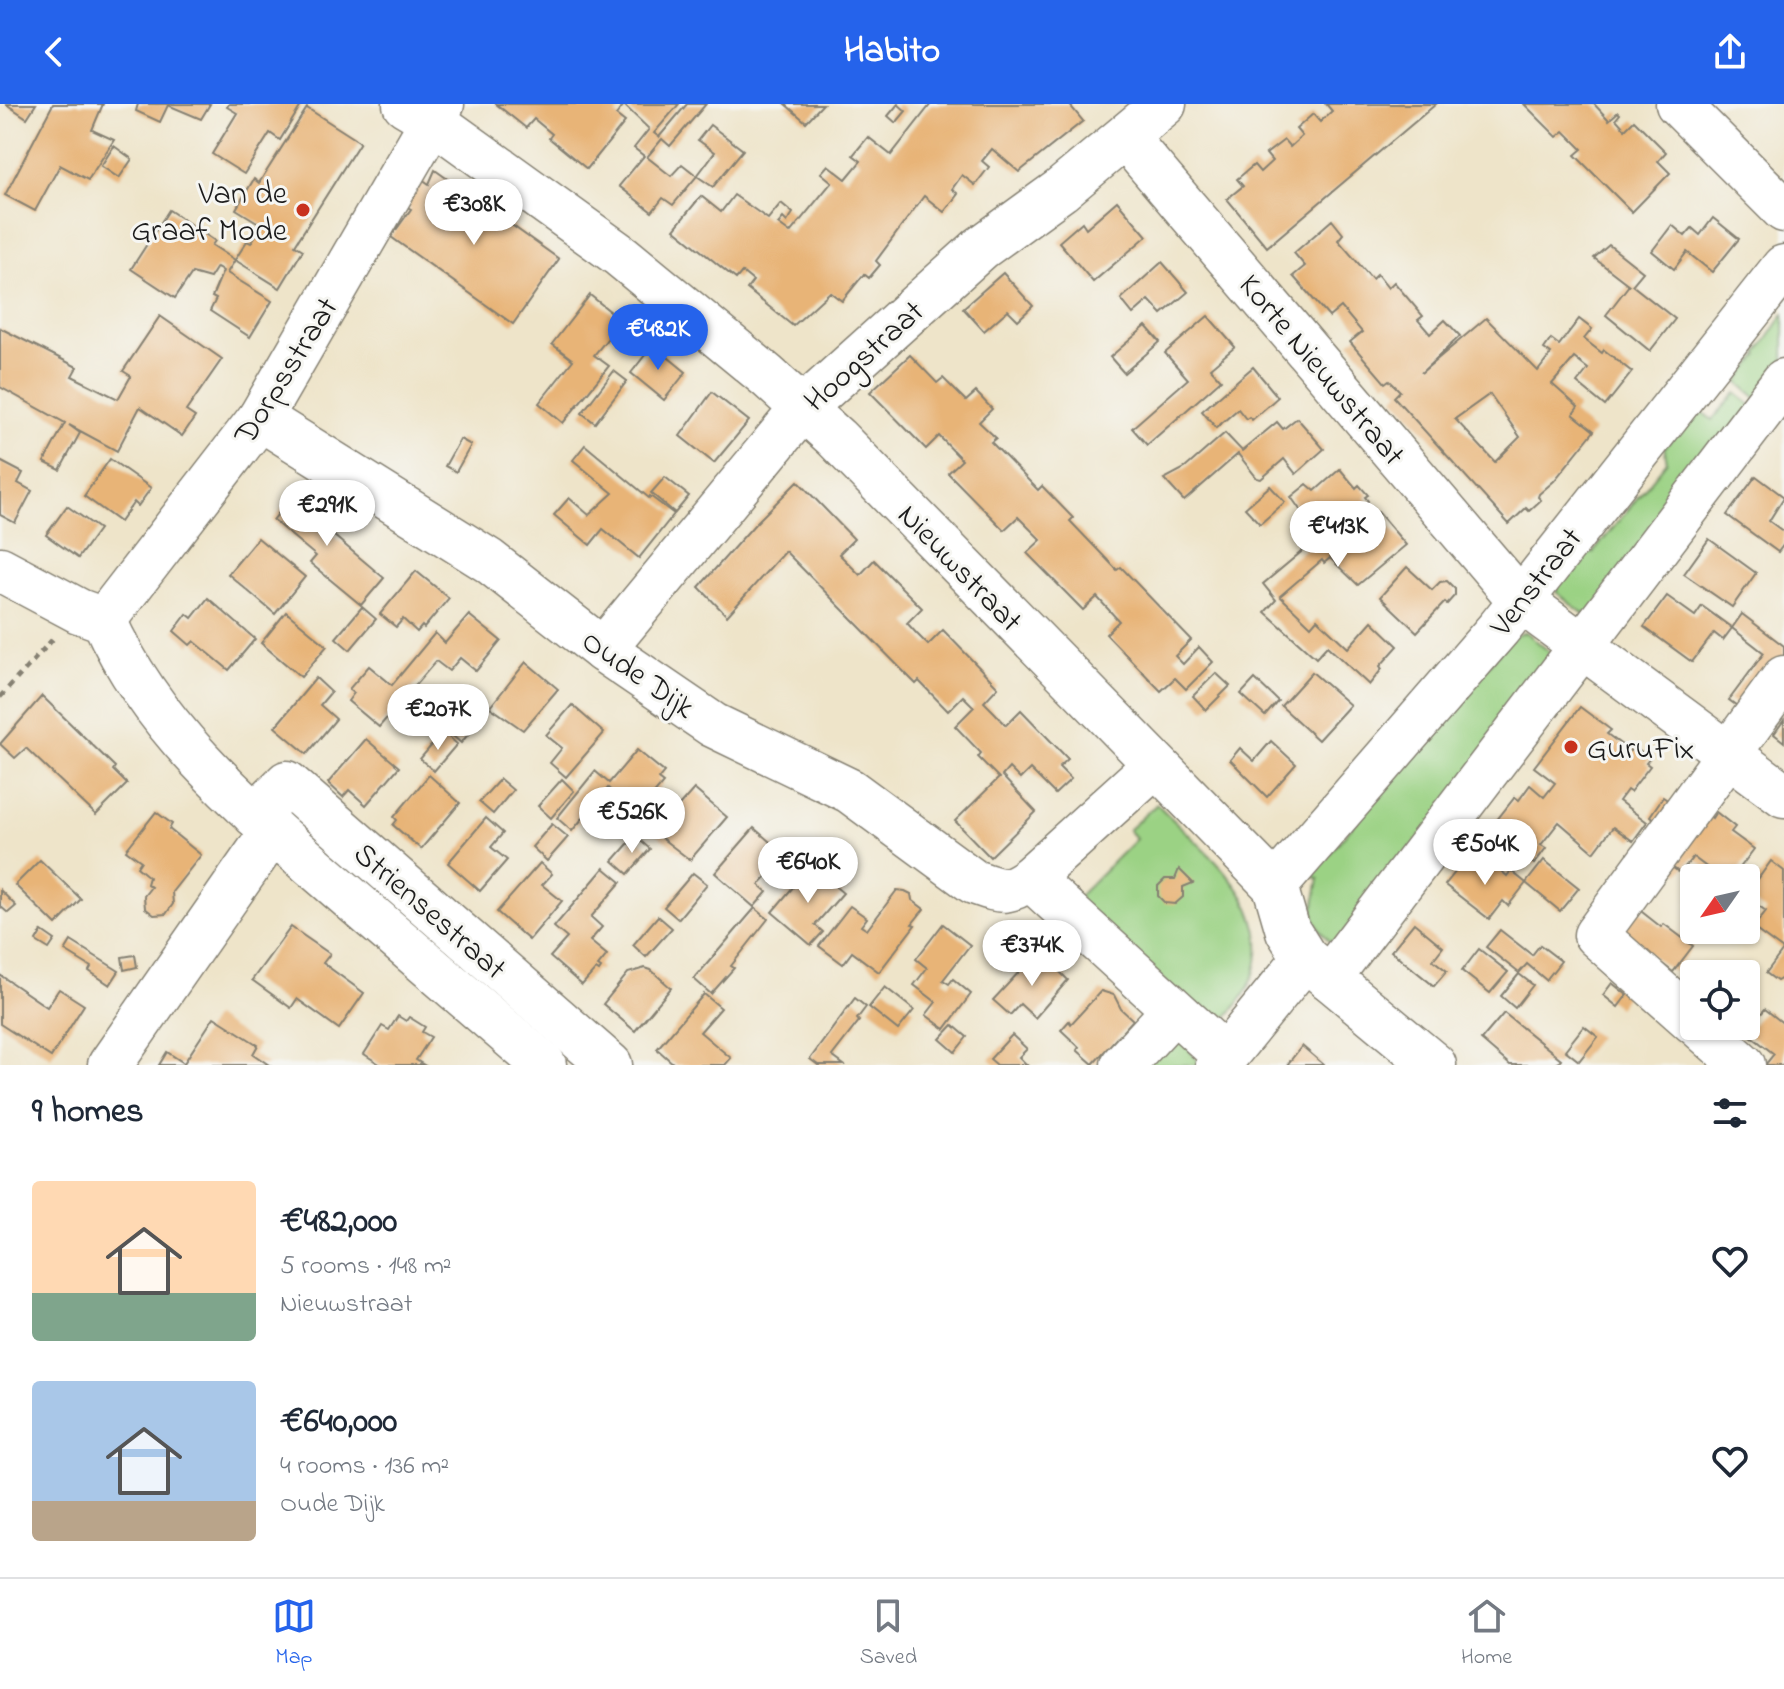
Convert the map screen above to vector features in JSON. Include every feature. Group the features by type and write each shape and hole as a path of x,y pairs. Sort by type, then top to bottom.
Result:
{"street":[{"path":"1678,104 1784,210"},
{"name":"Nieuwstraat","path":"426,109 621,256 836,438 1275,886 1288,931 1317,968 1434,1065"},
{"name":"Dorpsstraat","path":"92,616 260,418 426,109"},
{"name":"Hoogstraat","path":"603,650 803,408 981,248 1061,190 1136,118"},
{"name":"Korte Nieuwstraat","path":"1136,118 1520,600 1784,795"},
{"name":"Venstraat","path":"1275,886 1499,628 1784,267"},
{"path":"1030,878 1174,1010 1222,1061 1317,968 1584,646 1784,381"},
{"name":"Oude Dijk","path":"260,418 489,561 603,650 713,725 850,791 974,882 994,889 1013,890 1155,765"},
{"path":"0,569 92,616"},
{"name":"Striensestraat","path":"92,616 152,705 205,769 544,1065"},
{"path":"1680,1010 1596,935 1784,678"},
{"name":"Striensestraat","path":"264,823 287,783 610,1065"},
{"path":"110,1065 264,823"},
{"path":"1123,1065 1174,1010"},
{"path":"1715,1040 1743,1065"}],"path":[{"path":"0,697 92,616"}],"green space":[{"path":"1784,314 1784,369 1760,401 1738,382"},
{"path":"1736,393 1755,408 1593,621 1556,592 1561,579 1580,555 1593,553 1667,461 1664,447 1699,409 1712,420"},
{"path":"1526,632 1560,661 1338,948 1317,925 1314,910 1319,879 1311,875 1512,637"},
{"path":"1157,804 1234,884 1248,906 1257,931 1258,956 1250,984 1217,1029 1075,900 1136,839 1128,830"},
{"path":"1174,1030 1201,1065 1141,1065"}],"building":[{"path":"6,104 36,104 27,118"},
{"path":"53,104 103,104 92,130 114,140 88,180 60,165 35,211 5,195"},
{"path":"138,104 210,104 201,119 168,105 160,122 136,111"},
{"path":"229,104 302,104 280,140 270,133 244,174 212,154 237,113 227,107"},
{"path":"496,104 679,104 654,133 659,137 687,104 706,104 670,146 662,139 647,157 671,176 682,164 697,176 673,205 663,198 652,212 619,186 644,156 634,148 649,129 624,105 616,115 625,122 587,169 549,138 552,134 534,119 526,128"},
{"path":"785,104 823,104 806,122"},
{"path":"898,104 906,111 896,123 888,116"},
{"path":"931,104 1069,104 1083,121 1019,172 992,149 982,161 989,167 975,185 962,175 952,189 958,194 944,212 924,196 876,261 880,265 869,278 864,274 842,301 830,292 793,326 747,289 753,281 742,272 736,279 674,229 701,196 721,212 734,195 768,219 781,203 793,213 787,222 783,218 778,224 790,233 832,182 821,173 828,165 846,179 861,161 853,155 868,137 891,155"},
{"path":"1326,104 1436,104 1267,247 1227,199 1243,186 1237,179 1254,165 1260,172 1272,161 1266,154 1284,140 1290,147 1302,136 1296,129 1313,114 1320,122 1332,111"},
{"path":"1524,104 1594,104 1609,120 1618,112 1620,114 1616,119 1625,129 1634,120 1666,152 1658,161 1670,173 1632,212 1575,155 1582,149 1564,131 1557,137"},
{"path":"307,108 360,142 295,245 303,250 280,288 235,260 262,225 236,209 254,179 259,183"},
{"path":"710,125 743,150 713,187 697,176 715,152 698,140"},
{"path":"114,146 132,159 119,178 101,166"},
{"path":"435,170 559,259 513,324 391,237 411,209 404,205 422,179 429,184"},
{"path":"1117,201 1147,236 1093,282 1059,242 1082,222 1086,228"},
{"path":"169,210 215,241 212,245 235,260 227,273 272,301 250,337 210,311 216,299 212,297 223,271 219,268 210,278 192,273 175,298 131,269"},
{"path":"1713,218 1739,239 1712,272 1687,252 1674,269 1652,251 1672,225 1685,236 1692,228 1700,235"},
{"path":"1332,220 1343,234 1338,240 1372,279 1377,274 1388,288 1394,282 1423,316 1418,320 1430,334 1445,320 1460,336 1421,373 1486,318 1538,371 1551,354 1544,349 1551,339 1559,345 1579,319 1592,329 1584,339 1632,372 1605,406 1577,383 1588,369 1574,358 1552,384 1578,407 1573,414 1594,431 1554,481 1539,494 1541,500 1529,511 1526,508 1509,524 1394,397 1400,391 1389,380 1385,383 1350,342 1362,332 1341,307 1329,317 1293,276 1305,266 1294,253","holes":["1490,394 1520,437 1495,462 1455,419"]},
{"path":"1609,245 1643,272 1632,285 1675,319 1650,351 1606,315 1629,285 1594,258"},
{"path":"1162,262 1188,292 1162,314 1149,300 1133,314 1121,299"},
{"path":"1003,273 1033,306 1018,320 1008,310 984,331 963,308"},
{"path":"590,295 622,321 594,355 609,366 563,423 539,403 573,360 552,344"},
{"path":"160,316 222,359 186,411 195,417 182,436 140,407 117,451 69,425 80,433 60,470 44,462 65,423 0,387 0,328 77,367 72,376 118,399 131,376 123,371"},
{"path":"1208,316 1235,347 1210,368 1221,380 1147,445 1132,428 1188,379 1165,353"},
{"path":"1146,326 1160,342 1124,373 1110,357"},
{"path":"653,345 686,372 664,400 631,373"},
{"path":"910,355 937,383 943,378 966,401 976,392 992,409 979,422 996,438 991,442 1038,490 1042,486 1073,518 1070,521 1117,570 1121,567 1191,640 1175,656 1183,664 1199,647 1213,662 1186,689 1175,678 1161,691 1106,634 1119,621 1097,597 1083,610 1027,553 1041,540 1018,517 1004,530 948,473 962,460 939,436 926,449 870,392"},
{"path":"1253,367 1278,397 1252,420 1249,417 1246,419 1238,409 1216,428 1202,411"},
{"path":"614,371 627,381 595,423 582,413"},
{"path":"712,392 749,421 714,463 680,436"},
{"path":"1297,418 1324,449 1296,474 1284,459 1261,479 1257,478 1238,454 1184,501 1164,479 1185,468 1225,433 1242,451 1277,422 1283,429"},
{"path":"460,439 471,445 456,472 445,466"},
{"path":"585,445 649,498 674,514 639,558 603,529 590,545 554,515 569,498 589,515 613,493 573,460"},
{"path":"110,459 151,488 138,506 134,502 120,522 84,496"},
{"path":"0,461 23,473 18,483 32,491 15,523 0,515"},
{"path":"1340,469 1356,488 1359,485 1368,495 1365,504 1375,515 1378,512 1406,545 1358,585 1330,558 1324,563 1322,560 1280,596 1311,626 1317,619 1348,648 1372,621 1398,646 1380,666 1382,669 1369,685 1327,646 1316,658 1265,612 1276,600 1263,584 1325,532 1316,521 1311,525 1291,497 1307,484 1315,491"},
{"path":"1756,476 1784,497 1769,521 1784,532 1784,544 1778,552 1727,515"},
{"path":"665,477 689,496 675,513 651,493"},
{"path":"798,481 854,539 839,554 860,575 874,560 922,608 907,623 917,634 928,645 943,630 998,687 984,702 1006,725 1021,710 1068,759 1059,767 1071,779 1055,794 1030,769 1020,779 1009,768 1002,776 1036,812 990,857 955,821 999,778 978,757 981,753 955,726 974,707 963,696 948,711 919,681 916,684 785,551 727,616 699,587"},
{"path":"1270,486 1285,502 1260,524 1245,508"},
{"path":"299,488 331,515 319,530 330,539 333,535 384,578 361,605 310,563 316,556 273,520"},
{"path":"67,506 99,529 78,558 46,535"},
{"path":"258,538 305,577 275,614 228,574"},
{"path":"1709,539 1756,573 1732,607 1684,574"},
{"path":"1407,567 1432,590 1440,582 1447,581 1455,589 1455,595 1417,632 1380,597"},
{"path":"416,571 449,598 417,632 403,619 396,627 380,614"},
{"path":"1667,596 1695,616 1702,606 1732,628 1723,640 1714,633 1692,662 1644,627"},
{"path":"208,598 255,639 229,670 194,641 190,645 174,631 187,614 192,618"},
{"path":"362,607 376,619 350,650 336,638"},
{"path":"286,612 327,646 301,677 261,643"},
{"path":"1742,614 1784,646 1784,665 1748,714 1729,700 1764,653 1732,628"},
{"path":"469,615 501,641 476,671 460,658 449,671 436,661 379,727 348,701 354,693 349,689 369,666 392,685 435,633 445,643"},
{"path":"526,662 558,689 523,730 490,707"},
{"path":"1312,672 1350,705 1318,740 1281,706"},
{"path":"1216,673 1230,686 1206,710 1193,696"},
{"path":"316,678 331,692 320,705 336,719 307,754 275,727"},
{"path":"1255,679 1278,701 1265,716 1241,694"},
{"path":"42,696 115,767 113,770 127,784 96,815 26,748 15,758 0,744"},
{"path":"466,705 481,719 461,743 445,729"},
{"path":"572,705 604,733 566,777 550,763 562,748 546,735"},
{"path":"1580,707 1611,730 1607,734 1630,751 1633,747 1650,758 1646,763 1650,766 1619,801 1647,822 1633,841 1613,827 1594,852 1559,822 1541,845 1546,848 1534,864 1489,830 1515,797 1519,800 1530,785 1544,797 1555,783 1534,767"},
{"path":"1784,720 1784,742 1774,734"},
{"path":"443,732 457,744 434,771 420,759"},
{"path":"366,739 399,767 366,805 349,790 343,797 328,783"},
{"path":"1271,741 1296,764 1267,797 1230,760 1240,748 1254,761"},
{"path":"637,750 664,772 658,779 663,783 625,828 609,814 621,800 608,788 572,831 557,818 595,771 609,783"},
{"path":"429,775 460,803 421,849 393,825 397,820 394,817"},
{"path":"500,779 513,790 493,814 479,802"},
{"path":"562,779 574,791 551,818 538,806"},
{"path":"694,789 727,817 690,860 655,833"},
{"path":"1663,797 1676,806 1663,826 1650,816"},
{"path":"1698,807 1712,818 1716,812 1735,827 1731,832 1754,849 1743,864 1702,864 1693,857 1687,864 1680,864 1680,873 1660,858"},
{"path":"156,812 172,824 169,829 201,855 172,892 173,904 166,914 154,915 145,908 144,896 151,887 147,884 149,877 137,867 141,861 126,850"},
{"path":"486,818 503,833 491,847 507,860 480,891 448,863"},
{"path":"552,824 568,837 547,861 532,847"},
{"path":"754,828 785,855 759,885 767,892 754,907 715,873"},
{"path":"635,836 650,849 628,874 613,861"},
{"path":"1468,856 1486,872 1493,864 1507,876 1511,871 1526,883 1508,906 1503,901 1489,919 1445,885"},
{"path":"40,860 81,899 56,925 15,885"},
{"path":"1544,860 1579,888 1560,911 1526,883"},
{"path":"1771,861 1784,871 1784,977 1777,981 1766,973 1783,950 1760,933 1760,919 1766,911 1760,907 1760,876"},
{"path":"540,863 552,874 542,885 562,901 529,940 497,912"},
{"path":"811,866 843,893 815,925 823,932 811,945 772,912"},
{"path":"604,868 621,882 591,917 602,927 590,941 607,955 598,966 601,968 599,971 596,969 582,985 550,957 567,938 554,927"},
{"path":"1179,869 1193,883 1183,887 1183,897 1175,904 1165,903 1158,896 1158,886 1165,879 1175,879"},
{"path":"693,873 707,884 678,919 664,907"},
{"path":"0,890 16,906 8,913 0,906"},
{"path":"897,890 911,894 912,900 924,909 879,972 852,952 843,964 819,946 850,906 867,918 861,926 867,930"},
{"path":"755,908 768,919 731,966 734,968 711,994 694,979"},
{"path":"1637,908 1661,927 1664,924 1680,936 1680,944 1693,946 1673,972 1644,950 1613,939"},
{"path":"658,916 672,928 646,957 633,945"},
{"path":"1414,923 1443,947 1433,960 1447,971 1434,986 1391,951"},
{"path":"943,924 970,945 943,980 949,984 953,979 971,994 945,1029 926,1015 936,1002 914,985 927,968 916,959"},
{"path":"291,927 330,954 323,963 364,993 339,1029 297,999 291,1008 252,980"},
{"path":"1500,930 1532,955 1540,945 1561,961 1546,980 1527,964 1519,973 1486,947"},
{"path":"42,931 55,940 49,949 36,941"},
{"path":"71,941 119,971 110,985 89,971 91,967 65,951"},
{"path":"1479,949 1508,972 1490,993 1462,971"},
{"path":"135,955 137,967 124,970 122,957"},
{"path":"1033,957 1044,968 1050,962 1068,980 1035,1018 1020,1004 1010,1015 993,1000"},
{"path":"645,968 671,988 635,1031 603,1004 628,973"},
{"path":"1519,974 1533,985 1515,1008 1501,996"},
{"path":"0,975 47,1007 59,989 84,1005 51,1057 0,1024"},
{"path":"1612,983 1627,995 1618,1007 1603,995"},
{"path":"885,987 914,1010 898,1030 869,1007"},
{"path":"1101,991 1114,995 1121,1009 1133,1020 1093,1064 1061,1030 1069,1021 1071,1024"},
{"path":"704,994 721,1008 700,1032 731,1058 725,1065 675,1065 657,1049"},
{"path":"855,998 866,1007 832,1056 844,1065 818,1065 810,1059"},
{"path":"1765,1009 1784,1024 1784,1065 1765,1065 1774,1054 1756,1040 1760,1040 1760,1015"},
{"path":"1504,1013 1561,1059 1556,1065 1510,1065 1481,1040"},
{"path":"398,1016 406,1021 409,1017 425,1027 422,1032 431,1037 416,1060 424,1065 381,1065 364,1054 382,1026 389,1030"},
{"path":"214,1017 258,1045 253,1054 269,1065 159,1065 167,1052 184,1063"},
{"path":"953,1025 967,1037 955,1052 940,1039"},
{"path":"1584,1026 1598,1037 1579,1061 1565,1050"},
{"path":"1012,1035 1027,1049 1019,1057 1027,1065 997,1065 990,1059"},
{"path":"1302,1046 1324,1065 1287,1065"}],"place":[{"name":"Van de Graaf Mode","path":"303,210"},
{"name":"GuruFix","path":"1571,747"}]}
